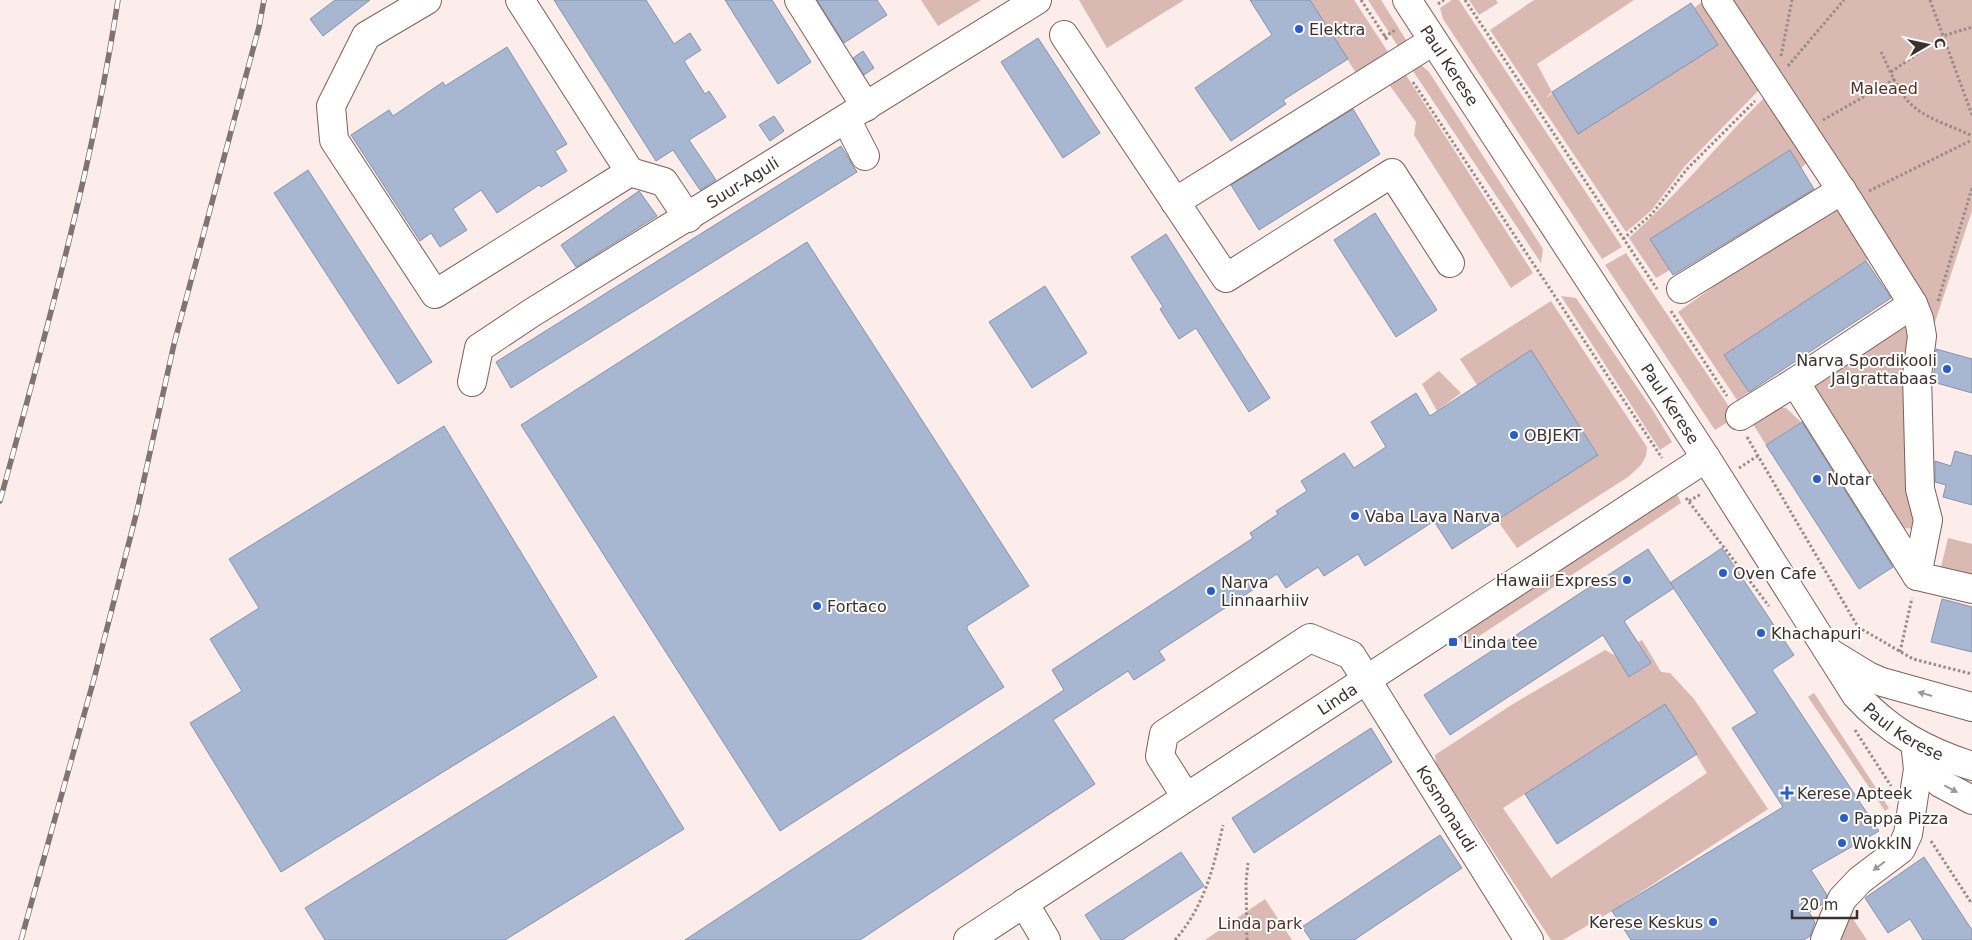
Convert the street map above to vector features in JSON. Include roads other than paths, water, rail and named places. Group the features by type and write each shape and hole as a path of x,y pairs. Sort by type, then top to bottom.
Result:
{"main road":[{"path":"427,0 366,36 331,106 334,140 435,294 630,172"},
{"path":"520,0 630,172 664,182 688,218"},
{"path":"799,0 856,113 865,156"},
{"name":"Suur-Aguli","path":"472,382 479,348 533,312 688,218 1037,0"},
{"name":"Paul Kerese","path":"1406,0 1706,458 1831,653 1842,675 1872,713 1938,755 1972,766"},
{"path":"1716,0 1774,82 1913,304 1919,319 1922,341 1917,375 1920,489 1928,520 1917,576"},
{"path":"1064,35 1226,278 1392,173 1450,263"},
{"path":"1175,202 1433,41"},
{"path":"1670,296 1845,195"},
{"path":"1740,416 1913,304"},
{"path":"1795,382 1917,576 1972,589"},
{"name":"Linda","path":"968,940 1366,678 1706,458"},
{"name":"Kosmonaudi","path":"1186,797 1160,756 1164,734 1310,638 1351,655 1529,940"},
{"path":"1831,653 1868,676 1882,682 1972,707"},
{"path":"1915,742 1940,783 1972,800"},
{"path":"1825,940 1842,899 1860,880 1901,849 1908,834 1918,769 1915,742"},
{"path":"1024,903 1046,940"}],"railway":[{"path":"0,501 50,315 81,190 95,127 118,0"},
{"path":"21,940 94,679 137,511 174,344 259,27 264,0"}],"place":[{"name":"Elektra","path":"1299,29"},
{"name":"Narva Spordikooli Jalgrattabaas","path":"1947,369"},
{"name":"OBJEKT","path":"1514,435"},
{"name":"Notar","path":"1817,479"},
{"name":"Vaba Lava Narva","path":"1355,516"},
{"name":"Oven Cafe","path":"1723,573"},
{"name":"Hawaii Express","path":"1627,580"},
{"name":"Narva Linnaarhiiv","path":"1211,591"},
{"name":"Fortaco","path":"817,606"},
{"name":"Khachapuri","path":"1761,633"},
{"name":"Linda tee","path":"1453,642"},
{"name":"Kerese Apteek","path":"1787,793"},
{"name":"Pappa Pizza","path":"1844,818"},
{"name":"WokkIN","path":"1842,843"},
{"name":"Kerese Keskus","path":"1713,922"}],"park label":[{"name":"Maleaed","path":"1884,88"},
{"name":"Linda park","path":"1260,923"}]}
